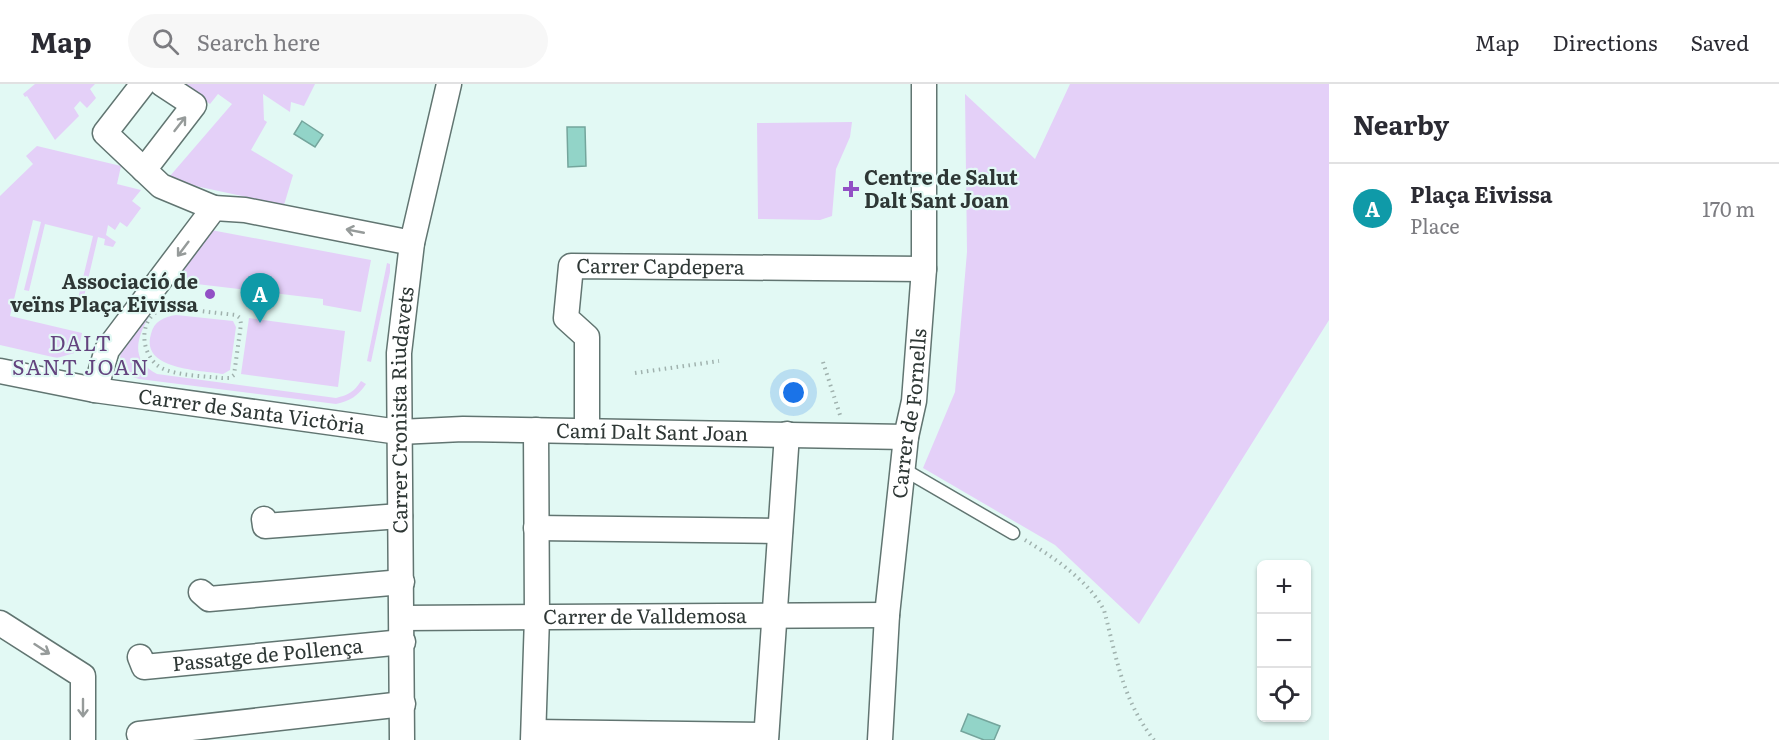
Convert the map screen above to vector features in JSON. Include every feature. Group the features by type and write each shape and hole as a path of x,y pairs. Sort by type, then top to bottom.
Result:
{"street":[{"path":"143,84 105,133 162,186 214,207 245,210 412,243"},
{"path":"144,170 194,105 162,84"},
{"name":"Carrer Cronista Riudavets","path":"402,740 403,618 399,353 412,243 449,84"},
{"name":"Carrer de Fornells","path":"880,740 887,615 906,437 914,401 924,268 924,84"},
{"path":"95,390 107,350 214,207"},
{"name":"Carrer Capdepera","path":"587,431 587,336 566,318 571,266 924,268"},
{"name":"Carrer de Santa Victòria","path":"0,371 95,390 399,432"},
{"name":"Camí Dalt Sant Joan","path":"399,432 462,429 906,437"},
{"path":"536,430 537,617 533,736 766,737 787,434"},
{"path":"264,519 266,526 400,516"},
{"path":"536,528 780,531"},
{"path":"201,592 209,599 402,582"},
{"name":"Carrer de Valldemosa","path":"403,618 887,615"},
{"path":"0,622 83,676 83,740"},
{"name":"Passatge de Pollença","path":"140,657 144,667 403,642"},
{"path":"139,734 402,704"}],"lane":[{"path":"903,469 1013,533"}],"path":[{"path":"173,308 236,315 240,318 241,324 234,375 230,378 222,378 166,370 153,362 144,342 150,318 158,311 173,308"},
{"path":"635,373 719,361"},
{"path":"823,362 841,419"},
{"path":"1013,533 1066,568 1098,598 1104,610 1124,689 1140,722 1154,740"}],"shaded area":[{"path":"35,84 95,84 90,89 96,98 87,108 80,101 74,108 79,116 55,140 27,96 23,94"},
{"path":"180,84 315,84 304,106 291,102 290,112 263,94 264,120 267,122 251,150 293,175 284,205 172,181 170,176 232,104 218,94 210,104"},
{"path":"1070,84 1329,84 1329,320 1139,624 1055,545 923,468 955,392 967,252 965,94 1035,159"},
{"path":"302,121 323,135 315,147 294,134"},
{"path":"852,122 850,137 836,169 832,216 820,220 758,219 757,123"},
{"path":"567,127 585,127 586,166 568,167"},
{"path":"37,146 121,166 117,184 141,190 132,201 141,208 127,227 120,222 115,230 108,225 106,235 116,242 113,247 104,245 105,239 98,237 82,305 77,303 93,236 45,224 29,291 24,290 41,222 33,220 10,316 82,333 78,352 57,358 0,345 0,196 33,164 26,156"},
{"path":"211,230 371,260 361,312 323,305 323,299 171,281"},
{"path":"387,263 390,264 390,272 371,362 367,361"},
{"path":"148,310 150,315 138,348 142,362 157,374 336,398 356,388 361,381 366,384 353,397 336,404 139,379 124,374 120,356 122,348"},
{"path":"176,315 233,321 236,327 230,370 223,374 188,369 163,361 155,355 150,346 154,326 160,320"},
{"path":"249,318 345,331 338,387 241,374"},
{"path":"968,714 1000,726 994,740 984,740 961,731"}],"place":[{"name":"Centre de Salut Dalt Sant Joan","path":"851,189"},
{"name":"Associació de veïns Plaça Eivissa","path":"210,294"},
{"name":"Plaça Eivissa","path":"260,323"}],"district":[{"name":"DALT SANT JOAN","path":"81,356"}]}
